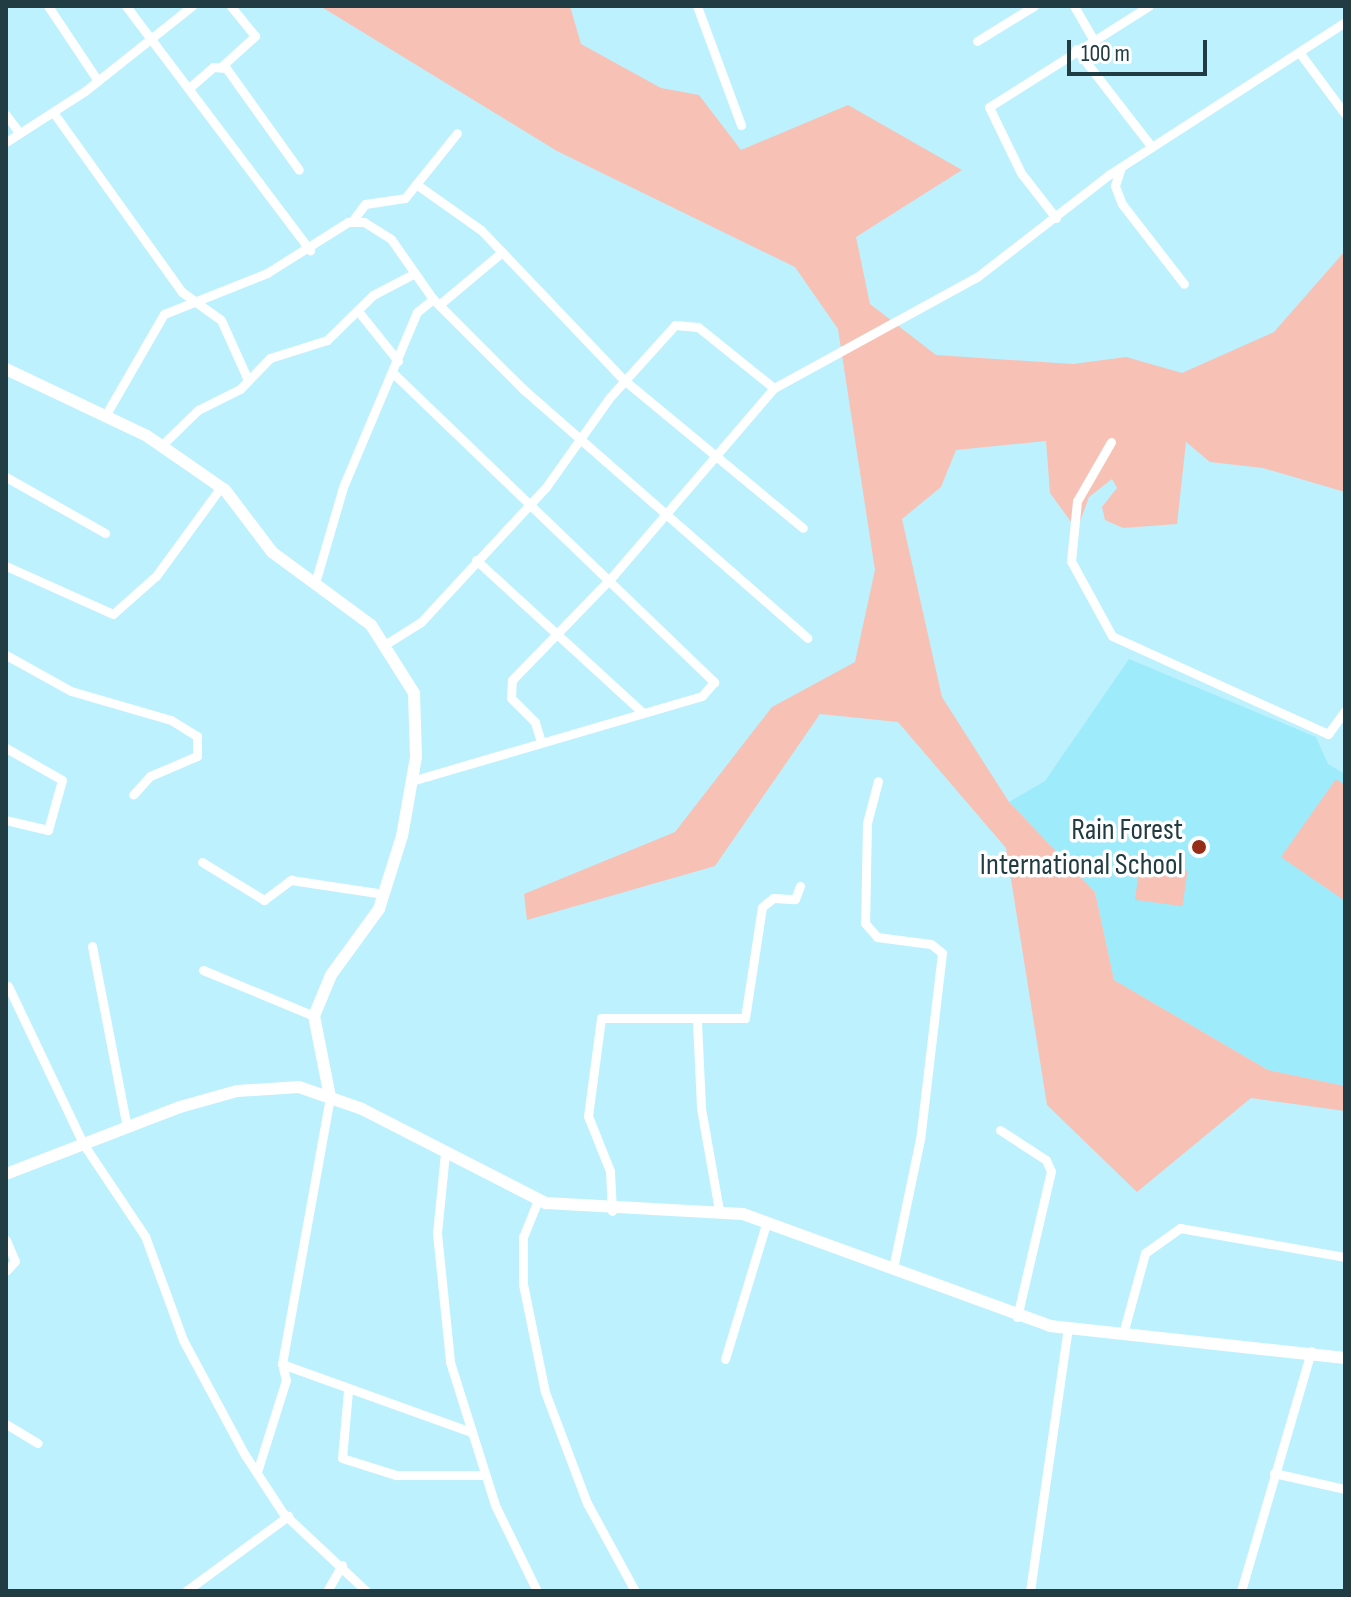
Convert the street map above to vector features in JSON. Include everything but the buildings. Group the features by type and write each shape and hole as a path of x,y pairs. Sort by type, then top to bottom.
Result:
{"street":[{"path":"48,6 98,81"},
{"path":"126,6 310,250"},
{"path":"6,142 98,81 192,6"},
{"path":"189,88 222,66 255,36 231,6"},
{"path":"697,6 741,125"},
{"path":"977,41 1034,6"},
{"path":"1074,6 1093,39"},
{"path":"1056,218 1021,173 989,107 1076,49 1149,6"},
{"path":"541,742 509,689 664,519 774,388 977,277 1122,166 1345,22"},
{"path":"1076,49 1151,146"},
{"path":"1299,52 1345,114"},
{"path":"222,66 299,170"},
{"path":"53,112 193,303 221,320 248,380"},
{"path":"6,115 19,132"},
{"path":"105,416 156,322 310,250 353,220 365,204 399,202 457,133"},
{"path":"1122,166 1115,186 1122,204 1184,284"},
{"path":"416,184 502,252 624,380 719,452 803,528"},
{"path":"353,220 376,226 436,302 664,519 807,638"},
{"path":"315,583 343,487 417,312 436,302 502,252"},
{"path":"162,445 198,410 248,380 270,358 327,340 390,283 415,273"},
{"path":"358,311 398,361"},
{"path":"386,644 421,622 530,502 581,440 624,380 675,325 687,323 774,388"},
{"path":"6,369 162,445 221,487 272,552 315,583 386,644 414,693 414,780 384,894 331,975 314,1016 330,1097 282,1364 286,1380 257,1472"},
{"path":"393,373 611,578 714,682 702,696 414,780"},
{"path":"1111,442 1077,501 1071,561 1112,636 1328,734 1345,711"},
{"path":"6,477 105,533"},
{"path":"6,566 109,615 156,576 221,487"},
{"path":"476,560 643,713"},
{"path":"6,655 82,695 171,720 197,736 197,756 150,776 133,795"},
{"path":"6,748 62,780 51,829 6,820"},
{"path":"878,781 867,823 865,923 877,937 931,944 942,953 920,1139 893,1268"},
{"path":"202,862 264,900 291,880 384,894"},
{"path":"612,1211 610,1171 588,1116 598,1025 609,1013 697,1022 748,1014 762,907 773,898 795,899 800,886"},
{"path":"92,946 127,1128"},
{"path":"203,970 314,1016"},
{"path":"8,986 84,1145 145,1236 183,1340 257,1472 288,1516 366,1591"},
{"path":"697,1022 699,1093 719,1210"},
{"path":"6,1174 237,1091 275,1085 330,1097 538,1200 612,1211 719,1210 767,1221 1017,1317 1068,1327 1124,1330 1311,1351 1345,1358"},
{"path":"1000,1130 1046,1160 1051,1171 1017,1317"},
{"path":"445,1153 437,1233 450,1362 485,1475 537,1591"},
{"path":"538,1200 523,1237 523,1284 545,1392 587,1503 635,1591"},
{"path":"725,1359 767,1221"},
{"path":"1124,1330 1145,1253 1180,1228 1345,1257"},
{"path":"6,1240 15,1261 6,1271"},
{"path":"1030,1591 1068,1327"},
{"path":"1241,1591 1311,1351"},
{"path":"282,1364 348,1391 471,1432"},
{"path":"348,1391 342,1458 396,1475 485,1475"},
{"path":"6,1424 38,1443"},
{"path":"1274,1473 1345,1489"},
{"path":"186,1591 288,1516"},
{"path":"327,1591 342,1565"}],"shaded area":[{"path":"320,6 570,6 581,44 661,88 699,95 741,150 848,105 962,170 856,237 870,304 936,355 1073,364 1126,357 1182,373 1274,332 1345,251 1345,492 1263,468 1210,462 1186,442 1177,524 1123,528 1105,520 1102,507 1117,488 1112,479 1089,497 1077,530 1050,493 1046,441 956,450 941,487 902,519 942,697 1009,802 1095,892 1114,980 1268,1070 1345,1086 1345,1111 1251,1098 1137,1192 1047,1105 1006,848 898,722 820,714 715,866 527,920 524,894 675,832 772,707 855,662 875,570 838,329 795,267 557,151"},
{"name":"Rain Forest International School","path":"1129,659 1316,737 1328,764 1345,774 1345,1086 1268,1070 1114,980 1095,892 1009,802 1045,781"},
{"path":"1336,779 1345,785 1345,901 1281,857"},
{"path":"1140,864 1188,871 1183,906 1135,900"}],"place":[{"name":"Rain Forest International School","path":"1199,847"}]}
